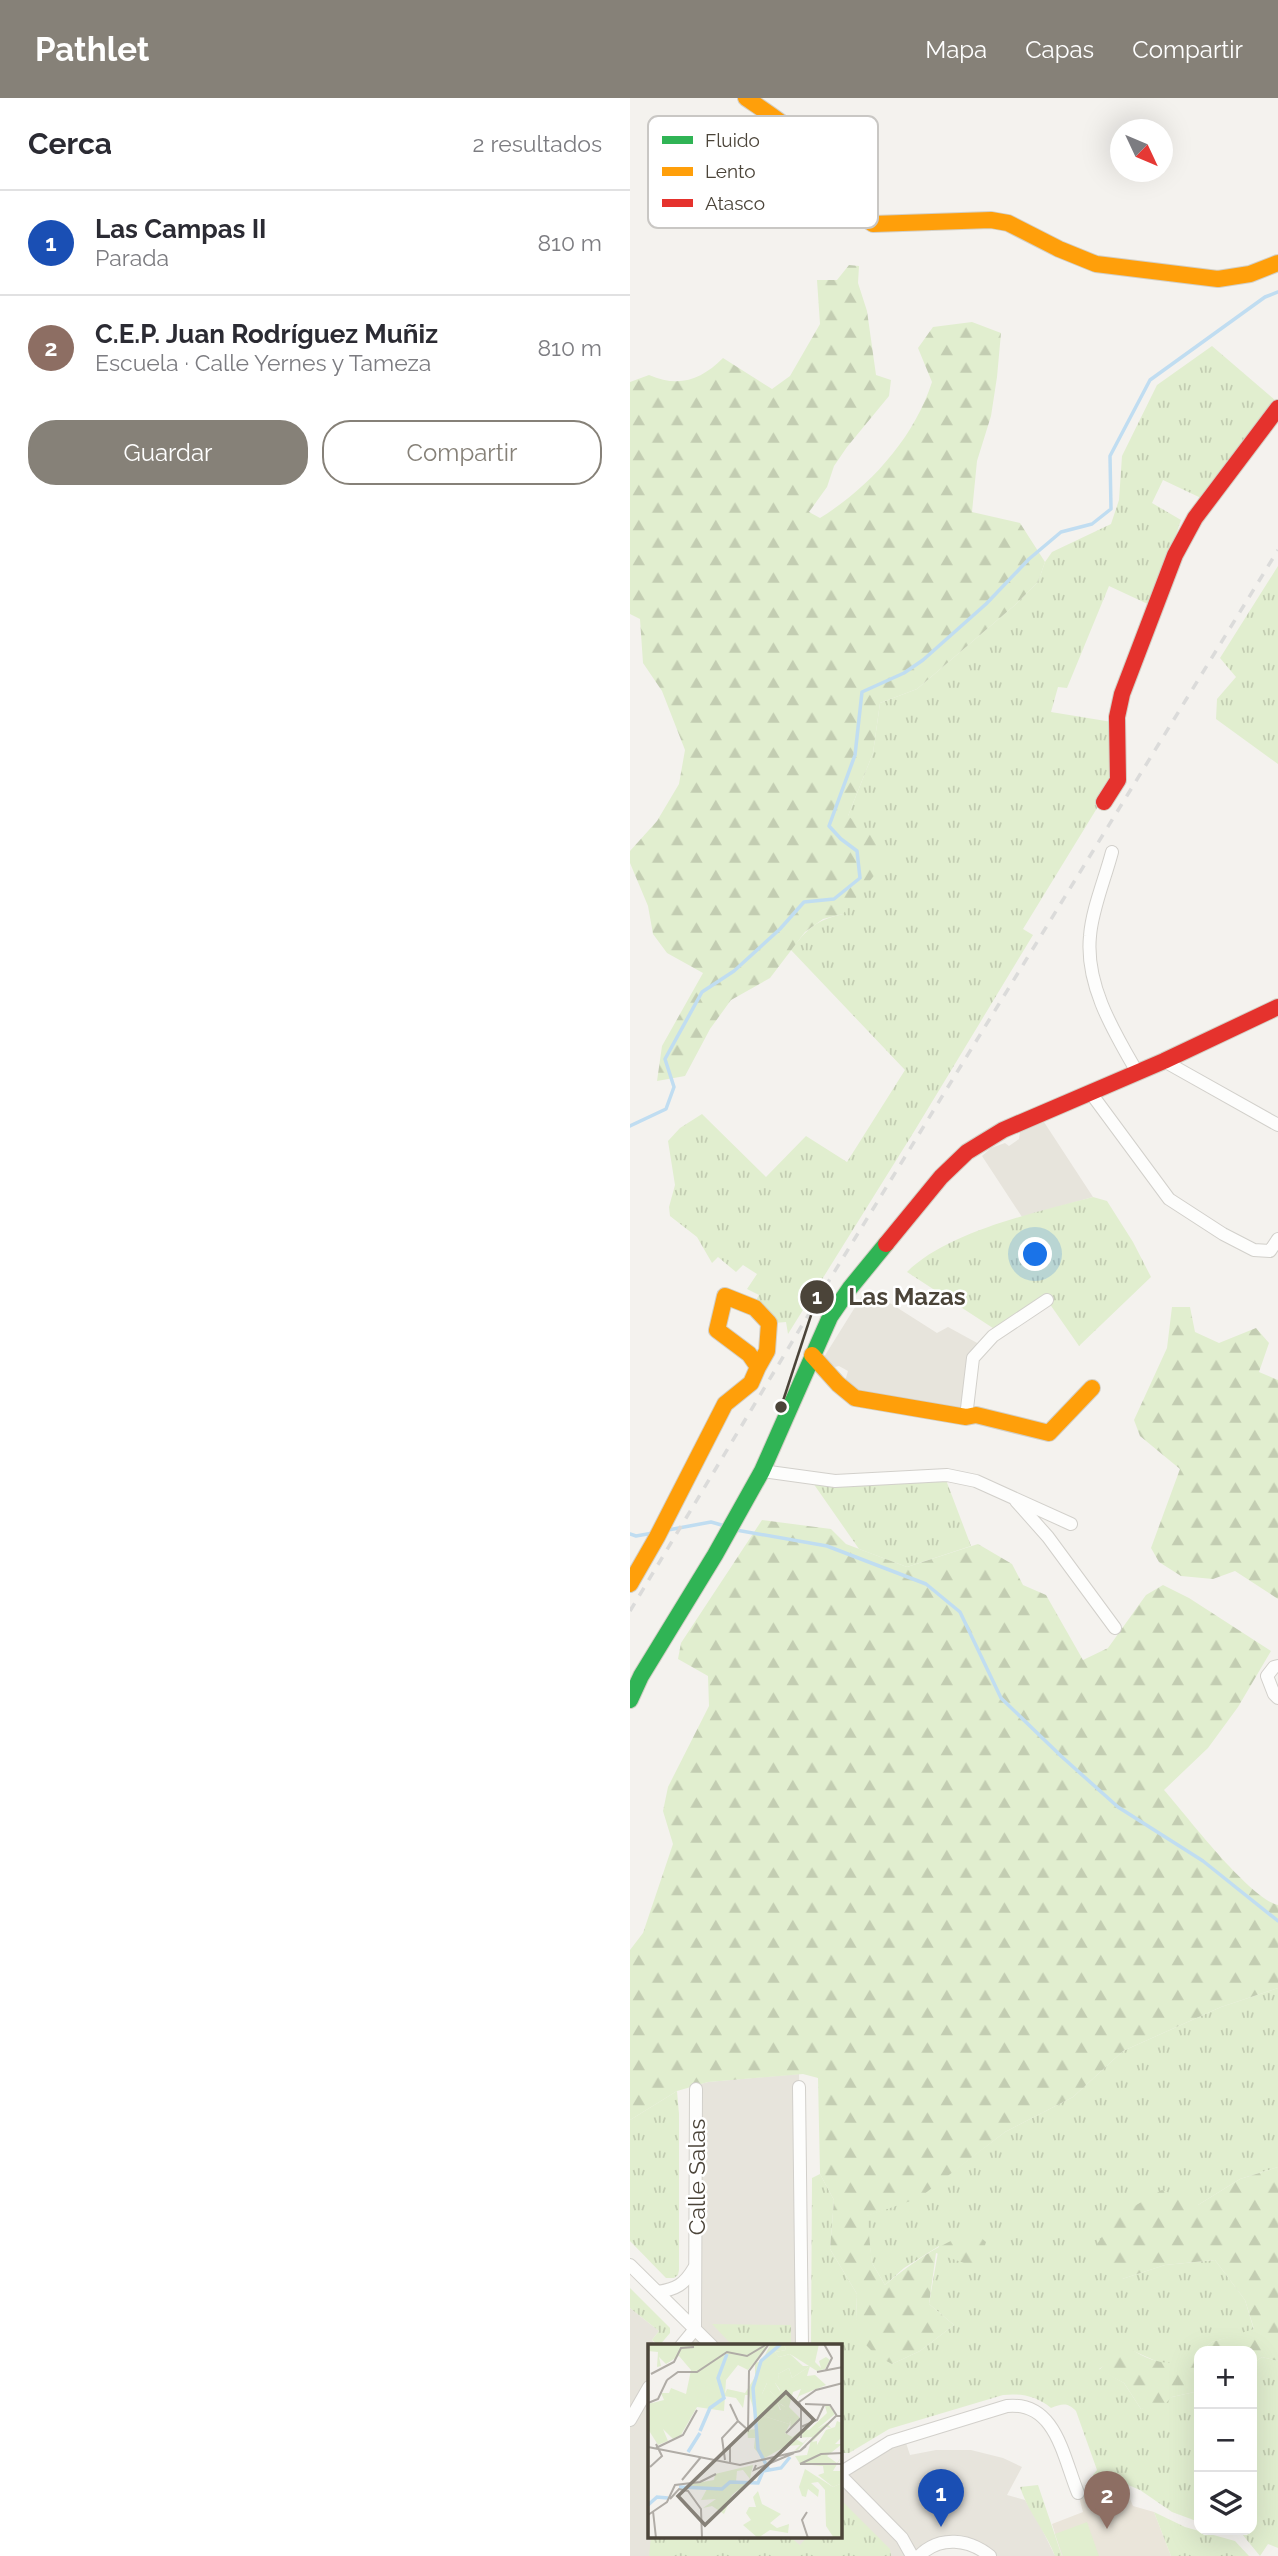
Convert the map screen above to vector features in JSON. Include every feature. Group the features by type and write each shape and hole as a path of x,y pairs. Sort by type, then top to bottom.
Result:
{"street":[{"path":"746,98 772,116"},
{"path":"878,224 990,220 1008,223 1096,264 1189,277 1218,279 1250,274 1278,262"},
{"path":"1104,802 1118,780 1117,717 1122,694 1175,555 1195,518 1278,408"},
{"path":"1112,852 1090,934 1089,951 1092,970 1111,1026 1137,1072"},
{"path":"630,1700 641,1675 731,1528 762,1471 830,1317 850,1288 941,1177 967,1152 1003,1130 1164,1061 1278,1007"},
{"path":"1164,1061 1278,1125"},
{"path":"1090,1092 1169,1199 1223,1234 1255,1250 1270,1251 1278,1239"},
{"path":"966,1417 973,1358 993,1336 1047,1300"},
{"path":"812,1355 841,1388 855,1398 966,1417 976,1415 1049,1433 1092,1388"},
{"path":"630,1584 661,1530 725,1404 751,1383 758,1367"},
{"path":"762,1471 835,1481 947,1475 976,1481 1071,1524"},
{"path":"1011,1496 1048,1538 1115,1628"},
{"path":"1278,1666 1273,1667 1267,1676 1278,1698"},
{"path":"799,2087 802,2344"},
{"name":"Calle Salas","path":"695,2329 696,2089"},
{"path":"630,2264 710,2344"},
{"name":"Calle Salas","path":"658,2292 679,2287 687,2280 695,2265"},
{"path":"683,2344 695,2329"},
{"path":"630,2420 648,2389"},
{"path":"842,2473 897,2439 1007,2406 1024,2405 1038,2412 1049,2423 1079,2493"},
{"path":"842,2476 919,2554 939,2544 960,2542 980,2549 990,2556"}],"shaded area":[{"path":"1044,1122 1093,1197 1022,1217 982,1156 991,1148 1005,1143 1009,1146 1019,1139 1020,1132"},
{"path":"871,1291 937,1333 948,1327 979,1344 963,1412 852,1391 844,1385 848,1371 839,1366 835,1367 824,1357 862,1296"},
{"path":"799,2074 802,2344 683,2344 696,2329 697,2085"},
{"path":"630,2308 659,2331 652,2340 655,2344 648,2344 648,2538 842,2538 842,2472 904,2437 910,2455 936,2450 971,2450 1003,2458 1022,2467 1007,2495 1025,2500 1055,2556 993,2556 971,2541 917,2556 630,2556"},
{"path":"1078,2493 1122,2495 1130,2499 1133,2506 1154,2512 1171,2556 1062,2556 1052,2524 1083,2512"}],"green space":[{"path":"849,265 859,266 858,283 867,311 876,375 891,380 889,396 847,447 834,466 827,487 809,512 820,518 838,506 873,476 902,441 914,423 932,382 918,348 933,327 972,322 1001,333 991,416 977,461 972,512 1020,523 1045,562 1038,582 1015,605 917,689 880,703 873,753 848,816 882,840 877,872 843,914 823,919 805,932 770,978 731,1000 710,1029 685,1076 657,1081 662,1046 703,973 667,953 653,934 648,906 630,863 630,851 657,821 679,784 685,750 662,691 643,663 640,619 630,614 630,382 649,375 670,381 689,380 706,372 723,358 772,389 790,376 820,324 817,280 837,280"},
{"path":"1212,346 1276,401 1201,498 1163,480 1152,503 1181,520 1152,606 1109,586 1067,688 1058,687 1051,712 1112,722 1113,782 1023,929 1033,935 788,1334 786,1322 774,1323 755,1302 759,1295 747,1289 757,1274 743,1265 736,1272 718,1257 712,1263 697,1237 670,1216 669,1207 675,1185 668,1141 680,1128 702,1114 766,1177 806,1136 847,1162 905,1070 791,950 813,926 843,914 848,816 873,753 880,703 917,689 1015,605 1038,582 1045,562 1052,552 1111,524 1119,500 1122,456 1157,385"},
{"path":"1278,566 1278,764 1216,719 1217,699 1236,677 1220,658"},
{"path":"1093,1197 1107,1201 1151,1277 1079,1346 1047,1300 999,1332 907,1272 946,1245 969,1234"},
{"path":"1172,1307 1190,1307 1195,1332 1219,1343 1256,1328 1269,1343 1259,1372 1278,1380 1278,1599 1235,1571 1213,1579 1181,1576 1159,1562 1151,1548 1180,1469 1140,1436 1134,1420 1167,1348"},
{"path":"946,1480 971,1546 907,1567 859,1549 813,1483 863,1485"},
{"path":"762,1520 831,1529 846,1544 907,1567 978,1544 1012,1564 1023,1585 1046,1595 1083,1660 1108,1648 1146,1595 1163,1585 1189,1598 1271,1651 1238,1707 1208,1748 1164,1790 1235,1872 1251,1888 1278,1905 1278,1988 1221,2007 1123,2051 1073,2097 1005,2132 919,2198 867,2216 872,2263 885,2285 927,2254 973,2231 986,2242 978,2268 936,2253 929,2304 954,2325 920,2351 892,2364 877,2356 863,2342 856,2319 857,2294 830,2249 834,2200 820,2174 818,2078 803,2074 708,2082 677,2091 630,2120 630,1950 643,1933 673,1844 663,1811 668,1787 709,1706 708,1676 678,1659 681,1643"},
{"path":"1278,1988 1278,2167 1240,2179 1198,2205 1122,2279 1165,2265 1215,2260 1245,2300 1254,2330 1212,2342 1207,2346 1194,2346 1194,2356 1188,2361 1165,2365 1131,2350 1099,2369 1124,2383 1141,2409 1194,2392 1194,2520 1172,2512 1140,2490 1119,2481 1097,2479 1093,2475 1097,2470 1076,2411 1064,2405 1051,2408 1034,2398 1022,2395 1003,2395 889,2429 849,2453 842,2453 842,2344 811,2344 812,2178 820,2174 834,2200 830,2249 857,2294 856,2319 892,2364 920,2351 954,2325 929,2304 939,2246 904,2268 885,2285 872,2263 866,2216 919,2197 1005,2132 1073,2097 1123,2051 1221,2007"},
{"path":"677,2091 679,2270 674,2278 666,2278 630,2241 630,2120"},
{"path":"1278,2167 1278,2361 1262,2357 1257,2360 1257,2346 1207,2346 1254,2329 1245,2300 1215,2260 1165,2265 1122,2279 1094,2249 1114,2218 1162,2190 1198,2205 1240,2179"},
{"path":"630,2288 670,2328 670,2333 661,2344 652,2340 659,2331 630,2308"},
{"path":"712,2324 791,2325 791,2344 731,2344"},
{"path":"1131,2349 1148,2358 1165,2362 1182,2361 1194,2355 1194,2392 1172,2397 1163,2406 1141,2409 1124,2383 1099,2370 1112,2358"},
{"path":"1262,2357 1278,2361 1278,2548 1268,2544 1260,2556 1243,2535 1257,2535 1257,2360"},
{"path":"1038,2485 1062,2556 1055,2556 1020,2487"},
{"path":"842,2501 890,2549 891,2556 649,2556 651,2538 791,2538 800,2545 806,2538 842,2538"},
{"path":"1154,2512 1194,2530 1194,2535 1214,2535 1235,2541 1249,2556 1171,2556"},
{"path":"1087,2522 1099,2556 1063,2556 1055,2534"}],"waterway":[{"path":"630,1126 666,1109 674,1087 665,1059 702,992 734,971 780,929 804,902 834,899 860,878 857,851 829,826 855,755 862,692 904,673 923,660 1061,532 1092,524 1111,509 1110,456 1150,380 1265,297 1278,292"},
{"path":"668,1530 711,1522 725,1526"},
{"path":"736,1530 827,1546 926,1584 960,1612 1001,1698 1061,1756 1118,1807 1203,1861 1278,1921"},
{"path":"630,1534 636,1536 653,1533"}],"railway":[{"path":"630,1611 833,1274 1278,550"}],"traffic: fast":[{"path":"630,1700 641,1676 715,1555 762,1471 830,1317 886,1244"}],"traffic: slow":[{"path":"746,98 773,116"},
{"path":"878,224 991,220 1008,223 1096,264 1218,279 1250,274 1278,263"},
{"path":"630,1584 725,1404 751,1383 758,1367 749,1354 717,1330 725,1296 755,1308 769,1323 767,1351 758,1367"},
{"path":"812,1355 838,1384 855,1398 966,1417 976,1415 1049,1433 1092,1388"}],"traffic: jam":[{"path":"1104,802 1118,780 1117,717 1122,694 1175,555 1195,518 1278,408"},
{"path":"886,1244 941,1177 967,1152 1003,1130 1164,1061 1278,1007"}],"place":[{"name":"Las Mazas","path":"781,1407"},
{"name":"Las Campas II","path":"941,2527"},
{"name":"C.E.P. Juan Rodríguez Muñiz","path":"1107,2529"}]}
